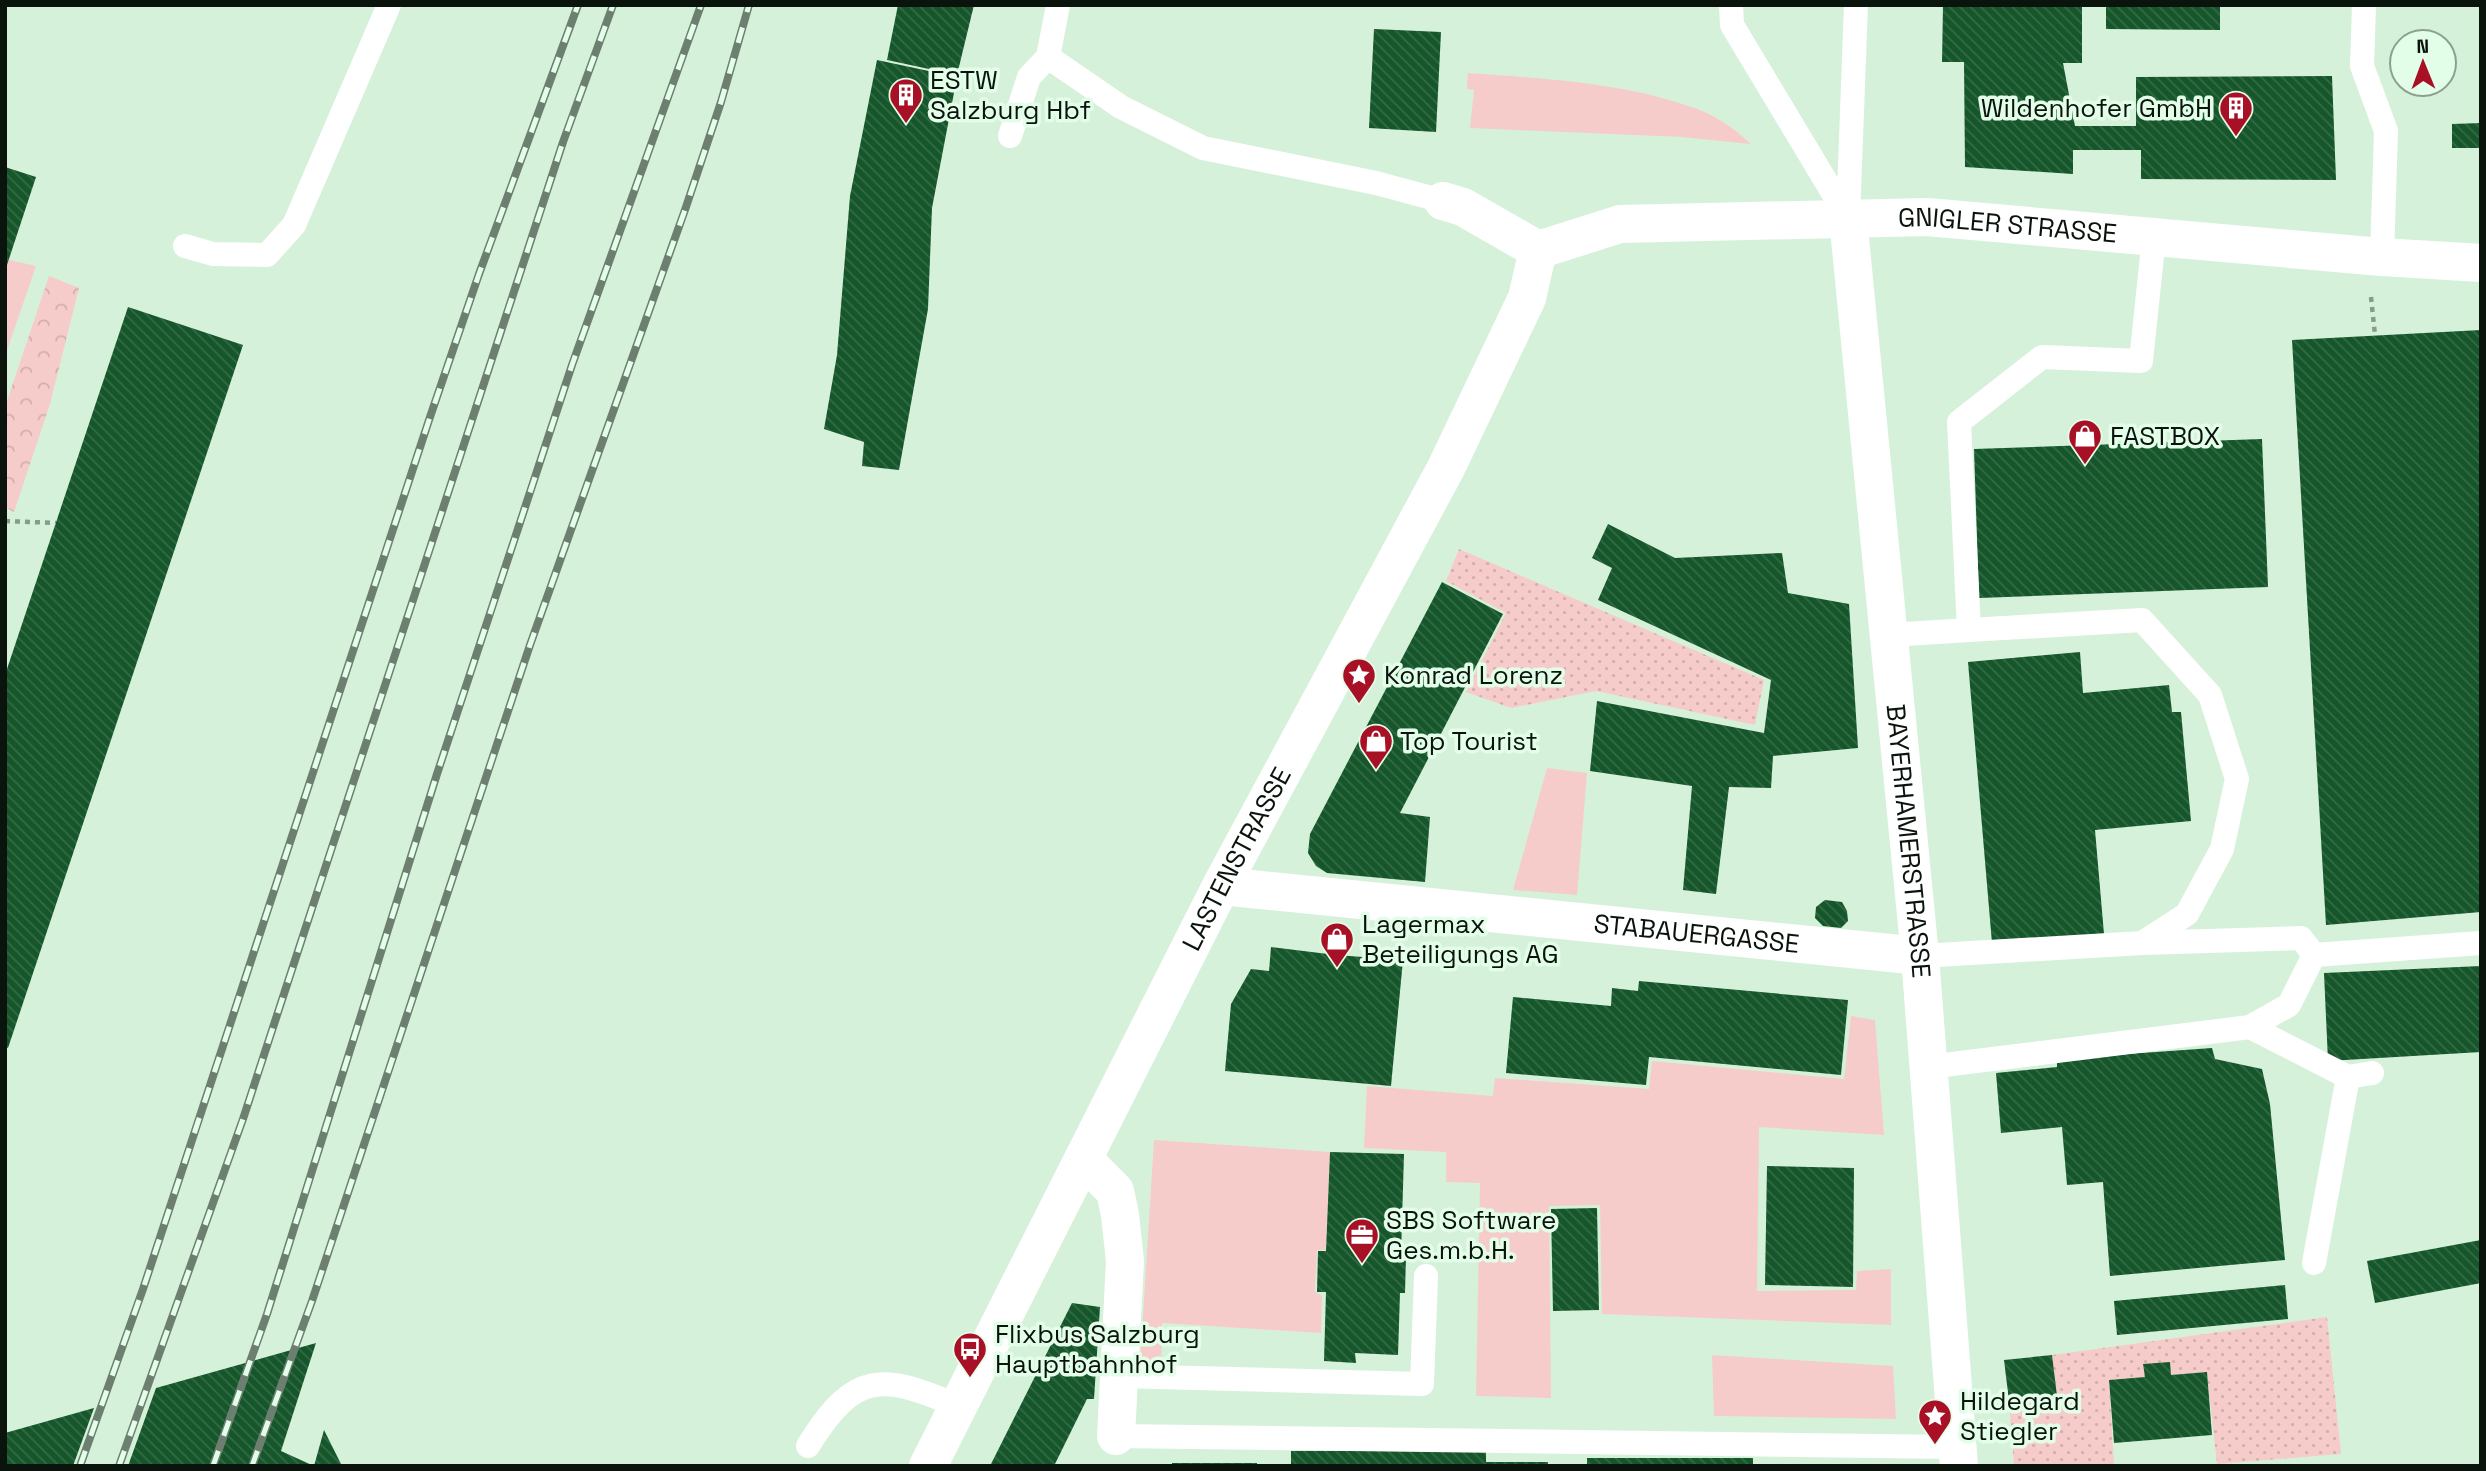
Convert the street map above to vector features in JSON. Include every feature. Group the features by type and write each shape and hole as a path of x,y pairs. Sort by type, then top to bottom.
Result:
{"street":[{"path":"1443,201 1463,208 1538,250"},
{"name":"GNIGLER STRASSE","path":"1538,250 1620,224 1927,217 2154,237 2376,273 2481,263"},
{"name":"BAYERHAMERSTRASSE","path":"1848,218 1920,956 1958,1456"},
{"name":"LASTENSTRASSE","path":"928,1466 1221,886 1446,468 1527,298 1538,250"},
{"name":"STABAUERGASSE","path":"1221,886 1920,956"},
{"path":"1083,1159 1115,1191 1120,1215 1125,1261 1116,1436"}],"lane":[{"path":"185,246 213,254 267,256 294,225 389,5"},
{"path":"1010,136 1029,77 1048,57 1058,5"},
{"path":"1731,5 1732,25 1848,218"},
{"path":"1848,218 1856,5"},
{"path":"2364,5 2362,66 2386,131 2376,273"},
{"path":"1048,57 1121,107 1203,148 1376,183 1443,201"},
{"path":"1969,630 1958,422 2042,357 2141,361 2154,237"},
{"path":"1889,635 2141,620 2210,695 2237,779 2222,849 2187,914 2142,943"},
{"path":"1920,956 2142,943 2301,938 2314,955"},
{"path":"2314,955 2481,943"},
{"path":"1928,1067 2250,1027 2289,1005 2314,955"},
{"path":"2250,1027 2360,1075 2314,1263"},
{"path":"1119,1376 1422,1384 1426,1276"},
{"path":"808,1446 826,1418 841,1402 859,1390 880,1384 902,1384 958,1406"},
{"path":"1116,1436 1958,1456"}],"path":[{"path":"2375,335 2376,273"},
{"path":"5,521 56,523"}],"green space":[{"path":"1468,73 1584,83 1670,100 1704,112 1726,124 1751,144 1681,137 1470,128 1474,90 1467,89"},
{"path":"5,259 36,266 5,356"},
{"path":"49,276 79,288 50,404 14,512 5,507 5,407"},
{"path":"1459,549 1764,680 1755,725 1596,691 1511,708 1466,692 1506,613 1446,581"},
{"path":"1547,768 1587,773 1577,895 1513,890"},
{"path":"1851,1016 1875,1020 1884,1135 1759,1127 1757,1291 1856,1290 1857,1271 1891,1269 1891,1325 1602,1314 1600,1205 1549,1206 1551,1398 1476,1396 1480,1183 1446,1182 1446,1152 1364,1148 1367,1086 1493,1096 1495,1078 1649,1089 1652,1061 1844,1079"},
{"path":"1154,1140 1330,1152 1326,1250 1317,1250 1315,1291 1322,1296 1321,1333 1162,1323 1161,1365 1140,1364"},
{"path":"2327,1317 2341,1454 2217,1464 2207,1373 2171,1375 2144,1364 2145,1377 2109,1380 2114,1466 2014,1466 2009,1401 2056,1396 2052,1355"},
{"path":"1712,1355 1893,1366 1896,1419 1714,1416"}],"building":[{"path":"898,5 974,5 957,75 887,60"},
{"path":"1943,5 2082,5 2082,63 2063,63 2075,126 2136,126 2136,77 2332,76 2336,180 2141,179 2141,150 2073,150 2073,174 1965,167 1964,62 1942,62"},
{"path":"2106,5 2220,5 2220,30 2106,29"},
{"path":"1374,29 1441,32 1436,132 1369,128"},
{"path":"877,60 957,77 932,208 928,309 899,470 862,466 864,442 824,429 837,355 850,196"},
{"path":"2481,123 2481,148 2452,148 2452,124"},
{"path":"5,167 36,177 6,268 5,268"},
{"path":"128,307 243,345 8,1048 5,1047 5,675"},
{"path":"2481,330 2481,912 2326,925 2292,340"},
{"path":"2262,439 2268,587 1979,598 1974,449"},
{"path":"1608,524 1675,558 1782,553 1788,593 1849,604 1858,748 1773,756 1771,788 1729,787 1716,894 1683,890 1692,786 1590,771 1597,701 1764,733 1771,680 1598,600 1612,568 1592,558"},
{"path":"1442,582 1503,614 1400,813 1430,817 1425,882 1327,873 1316,866 1308,853 1310,834"},
{"path":"2080,652 2083,693 2169,685 2172,712 2181,712 2191,821 2095,830 2104,934 1992,943 1968,662"},
{"path":"1825,900 1842,902 1848,921 1841,928 1823,926 1815,918 1816,907"},
{"path":"1271,947 1403,960 1391,1086 1225,1071 1231,1004 1251,969 1269,971"},
{"path":"2481,966 2481,1052 2328,1061 2324,973"},
{"path":"1639,981 1848,1000 1841,1075 1649,1057 1646,1085 1506,1073 1513,997 1611,1006 1612,988 1638,991"},
{"path":"2212,1048 2215,1059 2262,1069 2270,1104 2285,1260 2110,1276 2103,1182 2067,1185 2062,1127 2001,1133 1996,1073 2057,1067 2057,1059"},
{"name":"SBS Software Ges.m.b.H.","path":"1330,1152 1404,1154 1401,1255 1406,1256 1405,1293 1400,1293 1398,1355 1355,1353 1356,1363 1324,1361 1326,1292 1317,1292 1318,1251 1326,1251"},
{"path":"1767,1166 1854,1168 1853,1287 1765,1285"},
{"path":"1597,1208 1599,1310 1553,1311 1551,1209"},
{"path":"2481,1240 2481,1283 2375,1303 2367,1261"},
{"path":"2285,1285 2288,1319 2117,1335 2114,1301"},
{"path":"1072,1303 1100,1307 1094,1399 1087,1399 1054,1466 990,1466"},
{"path":"316,1343 281,1451 314,1466 128,1466 156,1388"},
{"path":"2052,1355 2057,1396 2009,1401 2004,1360"},
{"path":"2170,1362 2171,1375 2207,1372 2212,1435 2114,1443 2109,1380 2145,1377 2143,1364"},
{"path":"94,1408 73,1466 5,1466 5,1433"},
{"path":"324,1430 342,1466 314,1466"},
{"path":"1486,1450 1486,1462 1548,1462 1548,1466 1291,1466 1291,1451"},
{"path":"1587,1458 1753,1458 1753,1466 1587,1466"},
{"path":"1172,1463 1257,1463 1257,1466 1172,1466"}],"railway":[{"path":"80,1466 143,1289 430,417 479,274 578,5"},
{"path":"119,1466 243,1119 563,142 613,5"},
{"path":"213,1466 267,1314 437,774 572,365 701,5"},
{"path":"252,1466 312,1301 530,645 686,207 721,102 749,5"}],"place":[{"name":"ESTW Salzburg Hbf","path":"906,125"},
{"name":"Wildenhofer GmbH","path":"2236,138"},
{"name":"FASTBOX","path":"2085,466"},
{"name":"Konrad Lorenz","path":"1359,705"},
{"name":"Top Tourist","path":"1376,771"},
{"name":"Lagermax Beteiligungs AG","path":"1337,969"},
{"name":"SBS Software Ges.m.b.H.","path":"1362,1265"},
{"name":"Flixbus Salzburg Hauptbahnhof","path":"970,1379"},
{"name":"Hildegard Stiegler","path":"1935,1446"}]}
